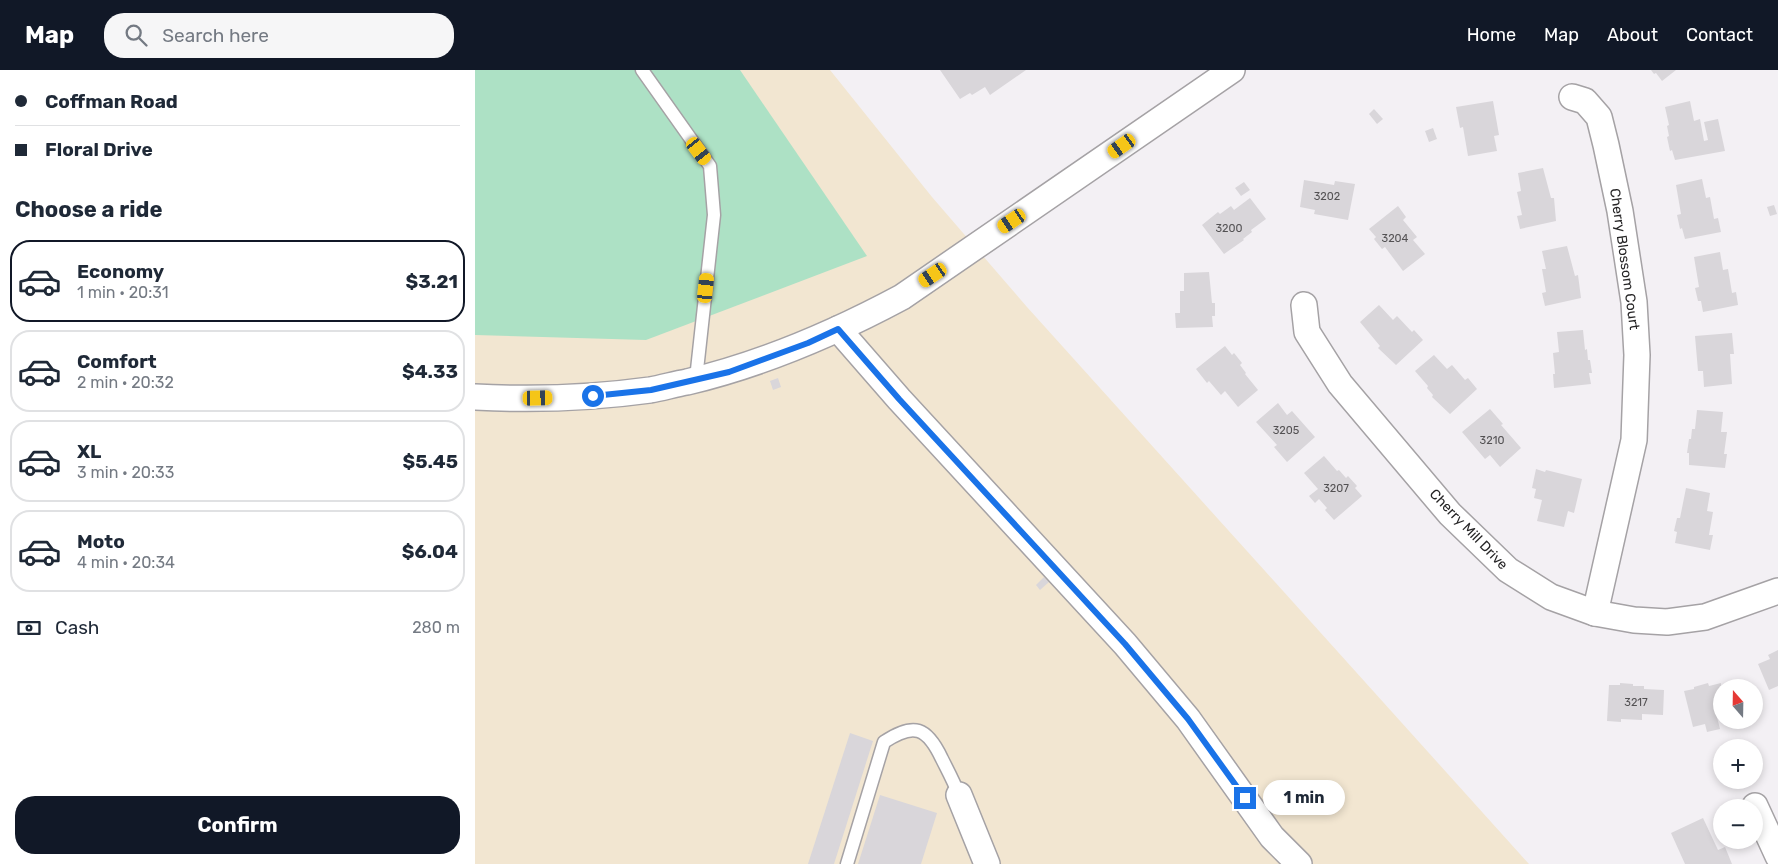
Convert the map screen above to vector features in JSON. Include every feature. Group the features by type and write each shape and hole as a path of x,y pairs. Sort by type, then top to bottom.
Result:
{"street":[{"path":"475,397 502,399 574,397 651,390 729,372 808,343 902,297 1232,70"},
{"name":"Cherry Blossom Court","path":"1572,97 1585,101 1599,117 1607,145 1620,211 1634,302 1637,356 1634,440 1595,613"},
{"name":"Cherry Mill Drive","path":"1303,305 1307,332 1340,384 1450,514 1508,570 1551,597 1595,613 1634,620 1667,622 1705,617 1778,591"},
{"path":"838,329 899,399 1125,644 1188,719 1272,837 1299,864"},
{"path":"959,795 987,864"},
{"path":"1763,823 1778,856"}],"lane":[{"path":"642,70 711,166 715,215 696,380"},
{"path":"847,864 884,742 897,733 912,730 924,732 934,742 959,795"}],"shaded area":[{"path":"475,70 830,70 932,197 1027,307 1529,864 475,864"}],"green space":[{"path":"475,70 740,70 867,256 646,340 475,335"}],"building":[{"path":"940,70 1026,70 990,95 985,87 972,95 970,93 960,99"},
{"path":"1651,70 1676,70 1662,81"},
{"path":"1493,101 1499,135 1494,136 1497,151 1468,156 1463,127 1460,128 1456,107"},
{"path":"1690,101 1694,121 1700,119 1704,141 1708,140 1704,122 1718,119 1725,151 1675,160 1672,150 1670,151 1667,137 1669,136 1667,126 1669,125 1665,107"},
{"path":"1374,109 1383,119 1377,124 1369,114"},
{"path":"1433,128 1437,139 1429,142 1425,131"},
{"path":"1543,168 1551,198 1554,198 1556,221 1520,229 1517,216 1522,215 1517,192 1521,191 1518,173"},
{"path":"1702,179 1706,198 1710,197 1714,219 1718,218 1721,232 1685,239 1682,228 1680,229 1677,215 1681,214 1676,185"},
{"path":"1304,180 1334,185 1335,181 1355,184 1348,220 1314,214 1315,210 1300,207"},
{"path":"1244,182 1250,190 1241,196 1235,188"},
{"path":"1250,198 1266,219 1251,230 1252,232 1244,240 1224,254 1202,225 1218,212 1220,214 1231,206 1234,210"},
{"path":"1774,205 1777,214 1770,216 1767,207"},
{"path":"1398,206 1406,217 1403,220 1417,237 1413,240 1425,254 1403,271 1385,247 1382,249 1374,239 1376,237 1369,229"},
{"path":"1567,246 1575,276 1578,275 1581,298 1545,306 1542,293 1546,292 1542,269 1546,269 1542,251"},
{"path":"1720,252 1723,270 1728,269 1732,293 1736,292 1738,305 1703,312 1701,301 1698,301 1695,288 1699,287 1694,257"},
{"path":"1209,272 1212,303 1215,303 1215,316 1212,316 1213,327 1176,328 1175,313 1180,313 1180,291 1184,291 1184,273"},
{"path":"1379,305 1393,320 1397,316 1412,332 1414,330 1423,340 1396,365 1378,348 1380,346 1360,322"},
{"path":"1583,330 1585,350 1587,349 1592,373 1589,373 1591,384 1554,388 1553,353 1559,352 1557,332"},
{"path":"1732,333 1734,354 1730,354 1732,384 1704,387 1703,371 1698,371 1695,336"},
{"path":"1225,346 1242,363 1240,365 1245,374 1258,390 1238,407 1225,391 1221,395 1209,381 1207,383 1196,369"},
{"path":"1434,355 1447,369 1452,365 1465,380 1468,378 1477,389 1450,414 1432,397 1433,395 1427,388 1428,386 1415,371"},
{"path":"778,378 781,387 773,390 770,381"},
{"path":"1278,403 1287,415 1292,411 1315,437 1287,462 1274,447 1277,445 1256,422"},
{"path":"1490,409 1521,448 1500,467 1490,455 1485,459 1462,432"},
{"path":"1697,410 1723,412 1721,432 1727,432 1724,454 1727,454 1725,468 1689,465 1689,453 1687,453 1689,439 1691,439 1692,429 1695,429"},
{"path":"1324,456 1337,471 1339,470 1346,478 1348,476 1357,486 1355,488 1362,496 1334,520 1325,510 1327,508 1319,499 1315,503 1309,496 1318,489 1304,473"},
{"path":"1536,469 1582,479 1574,513 1568,511 1564,527 1537,521 1542,500 1534,498 1536,489 1532,488"},
{"path":"1686,488 1710,493 1707,511 1713,512 1709,535 1713,535 1710,550 1675,543 1677,532 1674,531 1677,518 1680,518"},
{"path":"1044,577 1049,582 1040,590 1036,585"},
{"path":"1778,650 1778,686 1769,690 1758,664 1770,659 1768,655"},
{"path":"1620,683 1644,686 1644,689 1664,690 1663,715 1642,714 1642,720 1621,719 1621,722 1607,721 1609,685 1620,685"},
{"path":"1708,683 1709,686 1713,685 1713,729 1720,729 1707,732 1705,724 1693,727 1684,691"},
{"path":"850,733 873,741 834,864 808,864"},
{"path":"880,795 937,813 921,864 858,864"},
{"path":"1703,818 1713,839 1713,849 1726,849 1732,864 1685,864 1671,833"}],"route":[{"path":"593,396 651,390 729,372 808,343 838,329 899,399 1125,644 1188,719 1245,798"}]}
